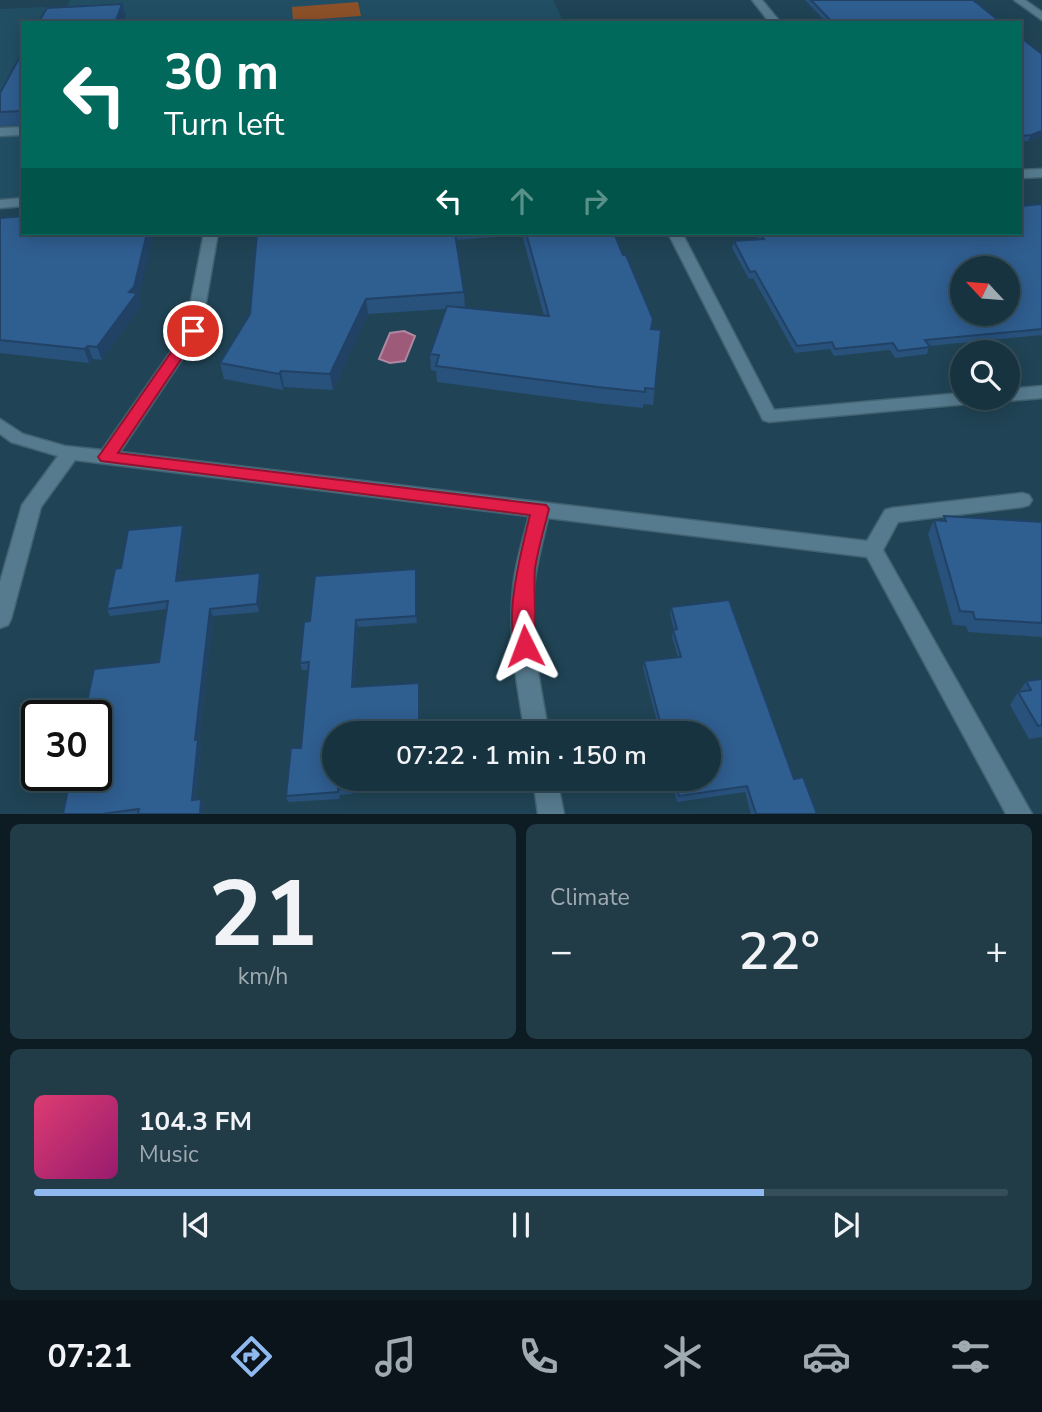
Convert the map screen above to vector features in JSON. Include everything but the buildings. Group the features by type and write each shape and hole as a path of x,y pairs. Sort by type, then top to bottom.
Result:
{"street":[{"path":"757,0 774,21"},
{"path":"1019,0 1042,17"},
{"path":"0,132 21,131"},
{"path":"1022,174 1042,173"},
{"path":"0,204 21,202"},
{"path":"107,457 193,331 211,235"},
{"path":"676,235 769,416 950,400"},
{"path":"1020,394 1042,392"},
{"path":"0,425 17,438 70,453 538,520 873,550"},
{"path":"0,619 32,505 70,453"},
{"path":"873,550 892,515 1022,500"},
{"path":"535,721 526,666 523,606 526,569 538,520"},
{"path":"873,550 1020,814"},
{"path":"547,791 551,814"}],"shaded area":[{"path":"70,0 553,0 563,21 21,21 21,208 0,210 0,9 67,6"},
{"path":"358,2 361,16 293,21 292,7"},
{"path":"404,331 415,336 405,361 390,363 379,359 390,333"}],"route":[{"path":"193,331 107,457 540,509 526,569 523,606 525,646"}]}
